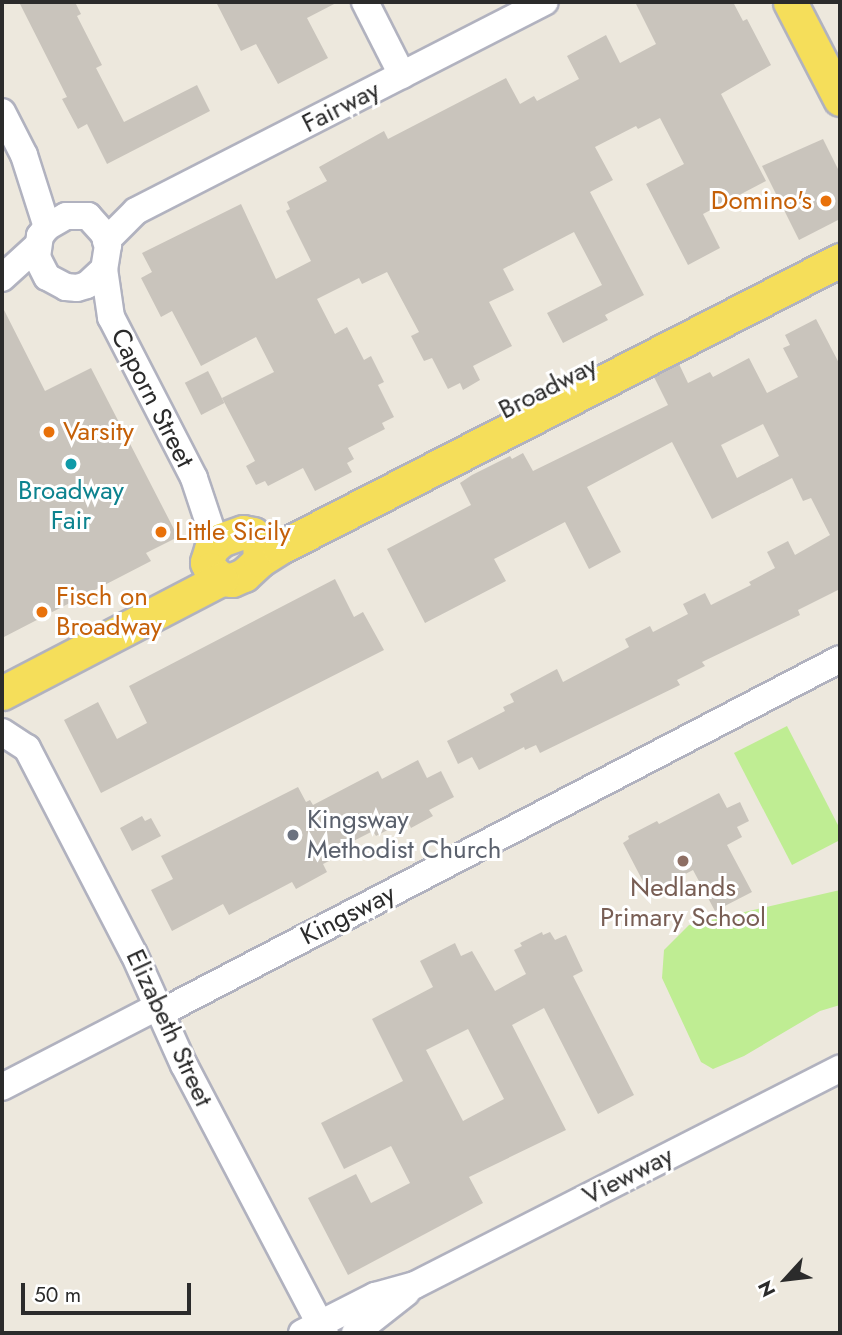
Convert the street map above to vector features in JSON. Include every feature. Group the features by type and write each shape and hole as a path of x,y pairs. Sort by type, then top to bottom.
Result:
{"main road":[{"path":"790,2 840,99"},
{"name":"Broadway","path":"2,693 232,550 840,238"},
{"name":"Broadway","path":"2,667 232,550 840,260"}],"street":[{"path":"365,2 402,75"},
{"name":"Fairway","path":"106,241 136,211 545,2"},
{"path":"2,112 24,155 42,236 37,257 47,277 55,283 77,288 88,285 104,269 108,257 106,241 24,155"},
{"name":"Fairway","path":"80,216 136,211"},
{"path":"4,276 56,220 80,216"},
{"name":"Caporn Street","path":"104,269 111,317 232,550"},
{"path":"4,276 47,277"},
{"name":"Caporn Street","path":"77,288 111,317"},
{"name":"Kingsway","path":"2,1087 149,1011 170,1008 840,659"},
{"name":"Elizabeth Street","path":"2,732 27,748 134,954 184,1065 315,1330"},
{"name":"Viewway","path":"355,1333 415,1285 840,1068"},
{"name":"Viewway","path":"315,1330 375,1296 415,1285"}],"green space":[{"path":"787,726 840,829 840,840 792,865 734,753"},
{"path":"840,890 840,1005 820,1011 744,1056 713,1069 701,1062 662,978 664,950 689,925"}],"building":[{"path":"19,2 75,2 81,14 77,16 102,65 96,68 124,122 197,85 210,111 107,164 87,124 78,129 62,99 67,97"},
{"path":"216,2 338,2 307,18 328,58 278,84 256,44 241,51"},
{"path":"635,2 733,2 743,21 747,19 771,65 721,94 766,181 703,214 720,248 688,265 646,184 684,164 660,118 638,129 636,126 595,147 613,180 590,192 644,295 605,315 608,320 563,343 547,313 602,285 574,232 503,269 514,290 489,302 512,346 473,366 480,380 463,390 460,383 448,389 432,358 424,361 411,336 419,332 387,272 362,284 359,278 317,299 335,334 347,327 364,360 371,356 384,382 378,385 394,417 382,423 385,429 348,448 354,459 347,463 352,472 315,491 303,468 268,486 265,481 256,485 246,466 255,461 222,398 274,372 256,337 201,366 172,311 161,317 141,278 152,272 142,253 241,204 276,279 311,261 286,211 290,209 287,202 327,181 319,167 384,131 388,139 506,78 520,104 534,96 537,101 579,79 567,56 606,35 620,63 656,44"},
{"path":"823,139 840,173 840,219 799,240 762,166"},
{"name":"Broadway Fair","path":"2,306 45,391 91,368 178,537 146,553 151,561 2,638"},
{"path":"816,319 840,365 840,589 798,610 800,615 702,662 705,666 677,680 680,685 540,753 536,745 525,750 524,747 479,770 472,757 458,764 447,741 505,711 503,707 514,702 510,694 557,669 563,682 629,647 625,639 650,626 653,632 688,614 683,604 705,593 711,605 751,585 749,582 775,568 767,552 788,541 795,555 830,535 811,498 803,501 792,478 712,519 672,442 587,487 621,552 589,569 565,522 494,559 506,581 425,623 387,549 471,505 460,483 472,475 510,456 512,459 523,453 533,471 668,405 654,377 679,364 688,383 710,372 713,377 749,358 767,393 798,377 783,348 790,345 785,335","holes":["763,424 779,456 737,478 721,445"]},
{"path":"208,371 224,403 201,415 185,383"},
{"path":"335,579 354,617 363,612 384,650 101,793 64,720 98,702 117,739 147,723 129,686"},
{"path":"418,760 427,778 441,771 454,797 429,810 433,816 411,828 407,820 376,836 373,831 328,854 331,860 323,864 327,872 296,889 292,882 229,915 223,904 172,931 151,890 173,879 161,856 298,787 306,802 310,800 313,805 378,771 382,779"},
{"path":"719,793 727,808 740,802 749,821 737,827 742,837 727,845 752,892 715,911 693,870 649,893 623,843 629,839 628,836 657,821 659,824"},
{"path":"142,816 145,821 151,818 161,836 132,851 120,828"},
{"path":"542,932 543,935 550,932 555,940 566,935 583,971 573,976 634,1095 598,1114 544,1008 512,1025 566,1130 469,1177 483,1203 348,1275 308,1198 356,1174 371,1203 410,1183 391,1146 344,1169 321,1123 403,1081 372,1019 433,987 420,961 455,943 461,956 472,951 495,991 526,974 514,950 522,946 520,943","holes":["468,1029 504,1099 463,1121 426,1050"]}],"place":[{"name":"Domino's","path":"826,201"},
{"name":"Varsity","path":"49,432"},
{"name":"Broadway Fair","path":"71,464"},
{"name":"Little Sicily","path":"161,532"},
{"name":"Fisch on Broadway","path":"42,612"},
{"name":"Kingsway Methodist Church","path":"293,835"},
{"name":"Nedlands Primary School","path":"683,861"}]}
